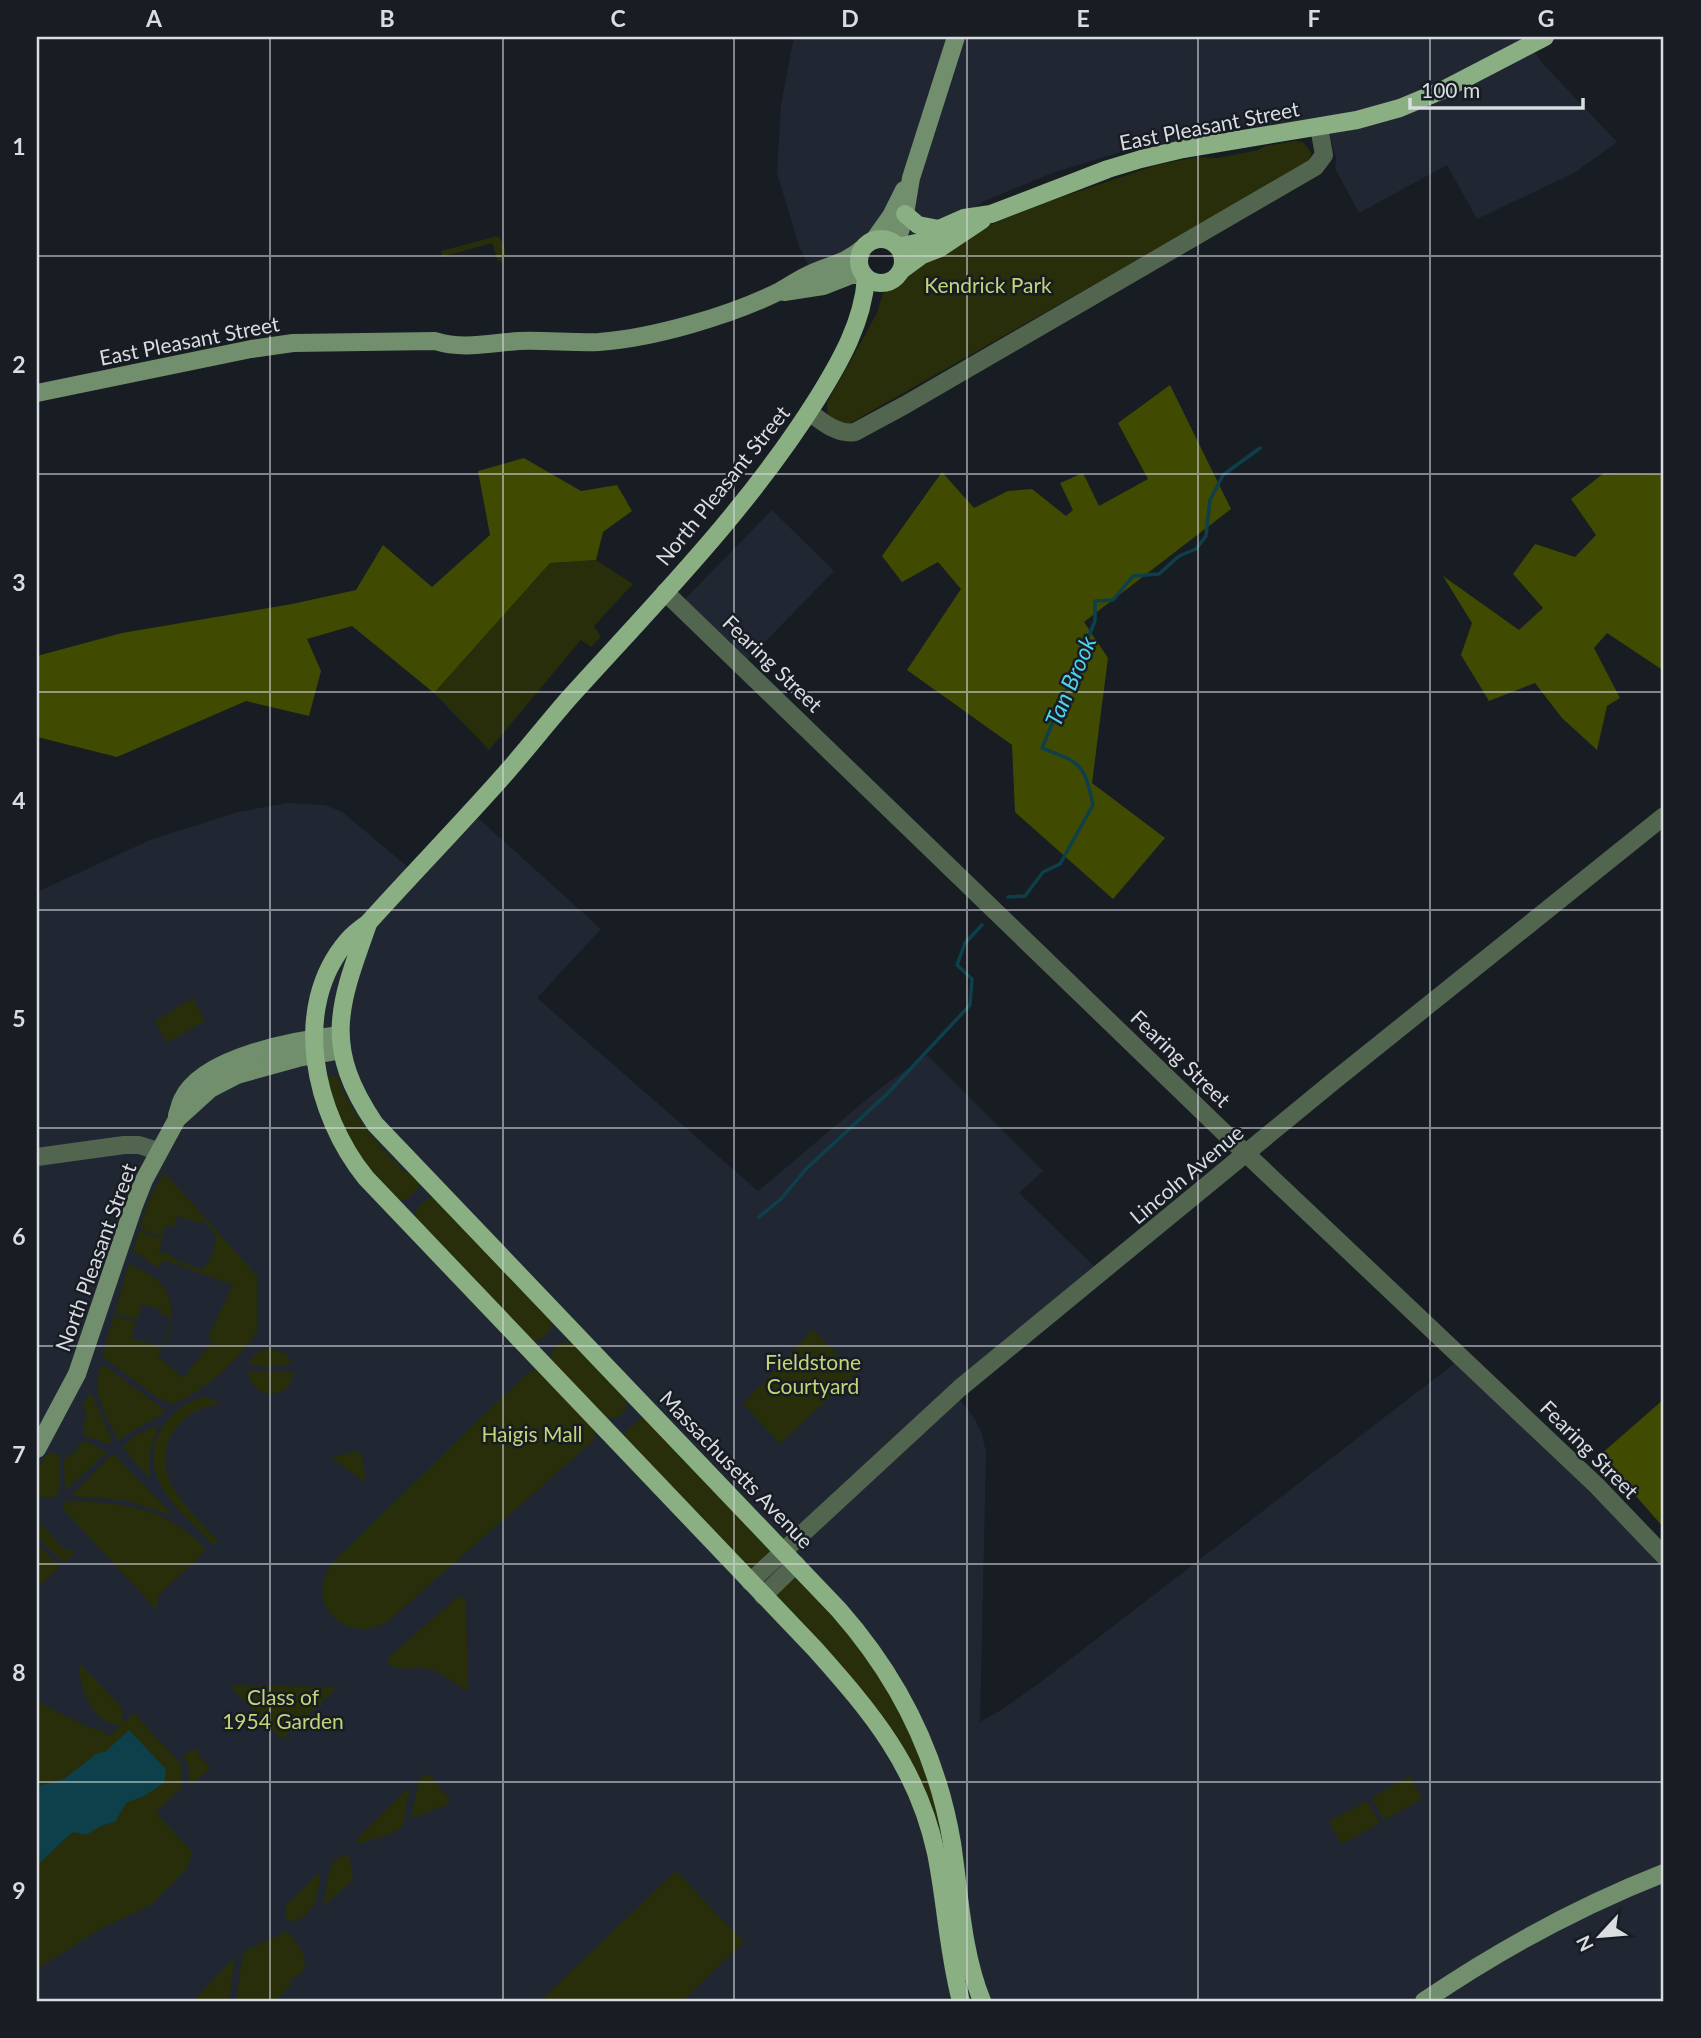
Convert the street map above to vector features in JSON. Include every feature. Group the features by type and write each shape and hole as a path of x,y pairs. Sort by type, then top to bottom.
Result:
{"main road":[{"path":"897,246 911,178 956,37"},
{"path":"1320,127 1368,117 1410,104 1545,37"},
{"name":"East Pleasant Street","path":"902,269 922,255 940,248 991,214 1096,173 1184,149 1320,127"},
{"path":"809,412 842,356 860,314 865,297 865,277 859,262 868,244 891,216 911,178"},
{"path":"905,214 918,225 939,229"},
{"name":"East Pleasant Street","path":"897,246 925,241 939,229 964,218 991,214"},
{"path":"842,356 863,331 886,284 896,278 902,269 902,253 897,246 886,239 868,244"},
{"name":"East Pleasant Street","path":"37,393 251,349 293,343 435,341 449,335 498,342 597,342 653,334 708,318 777,292 818,270 849,260 868,244"},
{"name":"East Pleasant Street","path":"777,292 816,288 851,275 865,277"},
{"path":"865,277 879,284 886,284"},
{"name":"North Pleasant Street","path":"315,1046 317,1010 328,971 349,938 368,923 457,828 665,592 747,497 809,412"},
{"name":"North Pleasant Street","path":"37,1449 77,1374 123,1233 144,1180 177,1119 182,1099 200,1079 238,1059 341,1042 342,1007 347,981 368,923"},
{"name":"Massachusetts Avenue","path":"341,1042 352,1086 374,1124 790,1558 845,1617 890,1676 918,1728 944,1805 969,1959 982,2001"},
{"path":"315,1046 324,1098 334,1127 348,1154 366,1178 815,1649 871,1713 909,1775 925,1814 935,1849 961,2001"},
{"path":"1424,2001 1491,1958 1542,1930 1664,1873"}],"street":[{"name":"North Pleasant Street","path":"809,412 838,431 855,432 970,369 1315,167 1324,155 1320,127"},
{"name":"Fearing Street","path":"665,592 1597,1486 1664,1556"},
{"name":"Lincoln Avenue","path":"763,1596 790,1558 944,1402 1664,816"},
{"path":"37,1157 124,1145 139,1145 158,1151"},
{"name":"Lincoln Avenue","path":"750,1582 790,1558"}],"shaded area":[{"path":"794,37 1545,37 1530,45 1542,63 1617,142 1574,173 1477,219 1447,165 1359,213 1335,168 1336,158 1325,118 1254,127 1232,127 1182,141 1137,147 1052,173 982,202 919,241 885,232 868,235 856,247 809,267 799,246 777,173 781,105"},
{"path":"772,510 834,571 746,661 684,600"},
{"path":"287,803 325,805 342,812 421,878 478,818 601,929 537,998 758,1191 879,1089 927,1055 1043,1171 1019,1193 1096,1268 951,1388 974,1418 981,1431 986,1452 980,1722 1042,1681 1455,1363 1616,1517 1664,1567 1664,2001 37,2001 37,892 150,840 238,812"}],"green space":[{"name":"Kendrick Park","path":"1294,141 1303,142 1311,152 1310,160 1301,167 847,425 828,417 827,403 877,313 883,293 901,279 912,265 961,237 1041,204 1157,165 1197,157 1217,158"},
{"path":"497,236 505,249 502,264 498,261 492,243 442,257 441,251"},
{"path":"1170,385 1231,509 1084,622 1108,658 1092,783 1165,838 1113,899 1015,812 1012,745 907,670 961,589 938,562 902,582 882,556 942,472 974,508 1008,491 1032,489 1066,516 1073,510 1060,483 1083,473 1099,506 1148,479 1118,423"},
{"path":"524,458 581,491 617,485 632,511 603,532 596,560 550,563 434,693 352,626 307,639 321,671 309,716 246,701 117,757 37,737 37,656 122,633 292,604 356,590 383,545 432,587 490,535 478,471"},
{"path":"1604,473 1659,474 1664,477 1664,671 1607,633 1594,648 1620,698 1607,706 1597,750 1562,718 1535,683 1489,701 1461,655 1472,623 1443,576 1519,630 1543,608 1513,574 1535,544 1575,557 1596,535 1571,499"},
{"path":"596,560 633,584 594,626 601,637 591,647 581,640 489,750 434,693 550,563"},
{"path":"193,998 205,1021 167,1043 155,1021"},
{"path":"337,1075 348,1101 371,1135 402,1169 420,1182 417,1190 406,1200 397,1200 371,1174 338,1119 327,1077"},
{"path":"164,1172 257,1276 257,1331 220,1374 173,1404 159,1399 102,1356 114,1315 136,1323 131,1338 162,1347 165,1339 168,1340 157,1355 183,1378 212,1342 208,1337 233,1285 164,1260 161,1266 156,1267 133,1250 139,1231 163,1238 159,1251 203,1270 212,1255 216,1236 203,1220 200,1223 177,1216 173,1227 165,1226 163,1236 140,1229 148,1202"},
{"path":"428,1198 435,1198 553,1323 545,1335 532,1341 415,1218 417,1208"},
{"path":"129,1264 161,1284 170,1301 171,1318 160,1314 161,1310 142,1304 137,1320 115,1313"},
{"path":"171,1318 171,1323 168,1337 165,1337"},
{"name":"Fieldstone Courtyard","path":"813,1329 856,1373 780,1444 743,1404"},
{"path":"562,1342 574,1343 626,1400 625,1410 620,1416 606,1419 552,1363 553,1351"},
{"path":"268,1348 285,1353 293,1364 266,1367 248,1364 256,1353"},
{"path":"102,1365 163,1409 164,1413 118,1440 98,1393 98,1374"},
{"name":"Haigis Mall","path":"534,1370 542,1374 593,1428 593,1441 387,1622 371,1628 357,1629 343,1624 326,1606 322,1592 324,1578 332,1563 525,1375"},
{"path":"247,1372 294,1372 286,1388 271,1394 256,1388"},
{"path":"91,1393 112,1439 109,1444 84,1436 84,1421 87,1416 83,1405"},
{"path":"206,1397 222,1404 194,1412 183,1421 168,1443 165,1457 166,1471 172,1486 187,1508 218,1541 213,1545 174,1505 156,1474 153,1458 156,1441 170,1417 189,1402"},
{"path":"1664,1399 1664,1528 1600,1455"},
{"path":"641,1419 646,1419 769,1548 769,1553 753,1570 749,1569 625,1438 627,1430"},
{"path":"158,1425 150,1452 150,1479 122,1447 136,1435"},
{"path":"84,1441 107,1452 65,1491 64,1460 78,1451 78,1446"},
{"path":"357,1451 362,1456 366,1482 331,1458"},
{"path":"48,1453 56,1453 59,1457 59,1491 56,1497 41,1497 37,1492 37,1469"},
{"path":"115,1455 171,1515 125,1500 71,1496 110,1456"},
{"path":"71,1501 127,1506 161,1516 176,1524 206,1550 157,1597 157,1610 63,1509 63,1503"},
{"path":"37,1520 65,1550 71,1550 75,1554 67,1561 60,1560 37,1536"},
{"path":"37,1543 60,1567 37,1589"},
{"path":"793,1579 802,1581 870,1660 903,1715 930,1781 941,1836 919,1780 887,1722 776,1596"},
{"path":"459,1596 466,1599 468,1691 429,1669 389,1665 388,1658"},
{"path":"80,1664 122,1708 123,1724 134,1713 181,1764 181,1788 175,1794 173,1792 173,1796 156,1813 192,1851 188,1867 151,1905 102,1928 37,1969 37,1701 110,1736 120,1726 106,1721 89,1702 82,1687"},
{"name":"Class of 1954 Garden","path":"229,1685 338,1687 282,1740"},
{"path":"194,1749 202,1749 197,1754 210,1768 190,1786 188,1763 183,1758"},
{"path":"427,1774 451,1803 413,1818 419,1780"},
{"path":"1410,1776 1422,1799 1384,1820 1372,1797"},
{"path":"408,1789 402,1827 390,1834 357,1844 359,1836"},
{"path":"1367,1801 1380,1823 1341,1844 1329,1821"},
{"path":"349,1854 353,1879 323,1907 329,1870 334,1860"},
{"path":"676,1871 744,1942 682,2001 540,2001"},
{"path":"320,1872 314,1904 305,1916 290,1922 285,1916 286,1905"},
{"path":"287,1931 304,1957 303,1970 290,1979 291,1986 274,2001 236,2001 242,1959 246,1950"},
{"path":"235,1957 229,2001 193,2001"}],"water":[{"path":"129,1730 166,1769 164,1783 144,1796 126,1803 115,1822 86,1835 74,1832 37,1865 37,1786 64,1779 96,1754 106,1751"}],"waterway":[{"name":"Tan Brook","path":"1008,897 1025,896 1043,872 1060,864 1093,805 1087,780 1079,766 1042,748 1095,621 1095,601 1113,600 1133,576 1159,574 1179,556 1196,549 1206,536 1210,500 1223,475 1260,448"},
{"name":"Tan Brook","path":"759,1217 781,1199 806,1169 887,1094 970,1005 972,979 957,965 965,943 982,925"}]}
